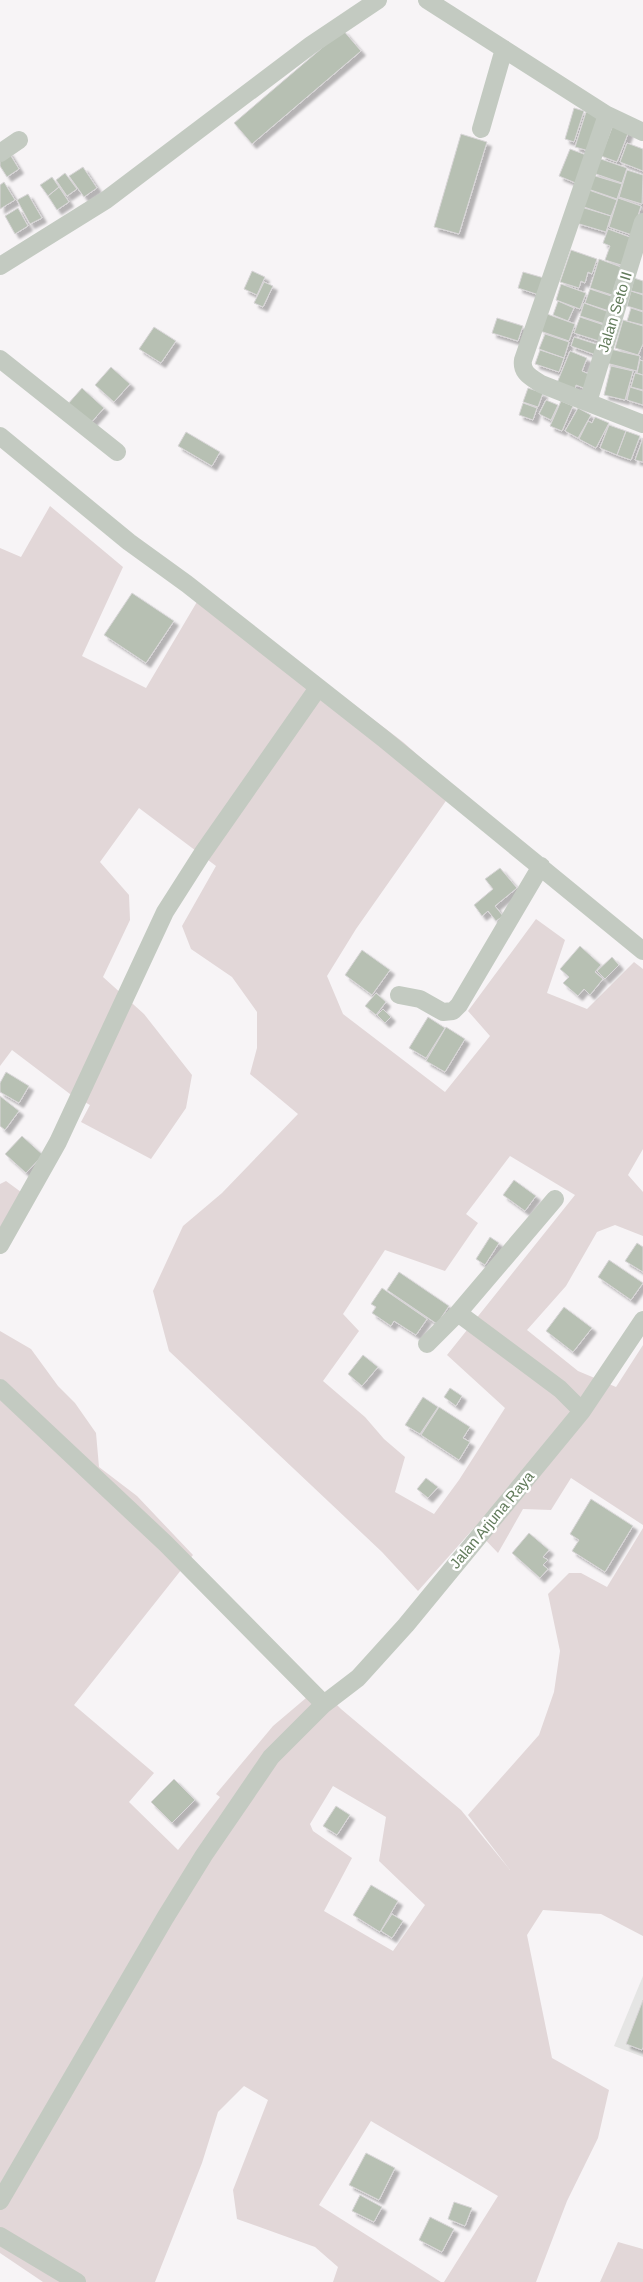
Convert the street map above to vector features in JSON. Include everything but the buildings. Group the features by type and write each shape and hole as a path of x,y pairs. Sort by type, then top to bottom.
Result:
{"street":[{"path":"2,262 106,200 312,45 378,0"},
{"path":"427,0 607,115 643,132"},
{"path":"481,129 504,49"},
{"path":"607,115 522,363 528,375 541,384 643,424"},
{"path":"0,153 19,140"},
{"name":"Jalan Seto II","path":"588,402 643,222"},
{"path":"0,360 117,452"},
{"path":"0,436 129,542 187,584 541,866 643,951"},
{"path":"0,1244 58,1142 165,912 202,854 318,688"},
{"path":"399,995 420,999 443,1012 453,1011 459,1005 541,866"},
{"path":"427,1344 458,1313 555,1199"},
{"path":"458,1313 560,1389 582,1411"},
{"name":"Jalan Arjuna Raya","path":"0,2201 165,1918 204,1855 271,1757 324,1704 358,1678 379,1655 582,1411 643,1320"},
{"path":"0,1388 166,1544 324,1704"},
{"path":"0,2236 77,2282"}],"shaded area":[{"path":"50,506 123,567 82,656 146,688 204,590 403,742 455,788 356,929 327,976 343,1014 445,1092 490,1036 468,1011 536,919 565,940 547,993 587,1009 634,962 643,969 643,1149 628,1175 643,1192 643,1236 615,1225 597,1232 566,1286 527,1330 578,1371 616,1387 643,1345 643,1525 571,1478 551,1510 523,1509 498,1553 474,1528 418,1591 382,1552 169,1351 153,1291 183,1226 222,1193 298,1114 250,1074 257,1048 257,1012 232,977 191,949 182,926 216,866 139,808 100,862 129,895 130,920 103,977 144,1014 192,1075 186,1108 151,1159 81,1122 90,1105 70,1094 12,1050 0,1066 0,548 21,557","holes":["510,1156 575,1195 447,1355 505,1408 459,1480 434,1514 395,1492 405,1457 384,1439 365,1417 323,1381 359,1331 343,1314 385,1250 445,1271 478,1223 466,1214"]},
{"path":"6,1181 21,1192 0,1229 0,1184"},
{"path":"0,1331 31,1349 58,1386 75,1403 96,1433 99,1467 137,1496 193,1555 74,1705 154,1773 129,1802 178,1850 220,1797 216,1794 273,1726 319,1687 341,1709 461,1810 510,1870 468,1815 539,1735 554,1692 560,1651 548,1594 569,1573 581,1573 607,1587 643,1528 643,1936 601,1914 543,1910 527,1935 552,2058 609,2090 598,2138 567,2201 536,2282 444,2282 498,2196 371,2121 319,2205 441,2282 333,2282 338,2267 315,2247 237,2219 233,2190 268,2100 244,2086 218,2112 202,2163 155,2282 43,2282 0,2253","holes":["333,1786 386,1817 379,1861 425,1905 393,1951 324,1911 352,1858 313,1831 310,1824"]},
{"path":"643,1976 643,2057 614,2046"},
{"path":"618,2242 643,2249 643,2282 600,2282"}]}
